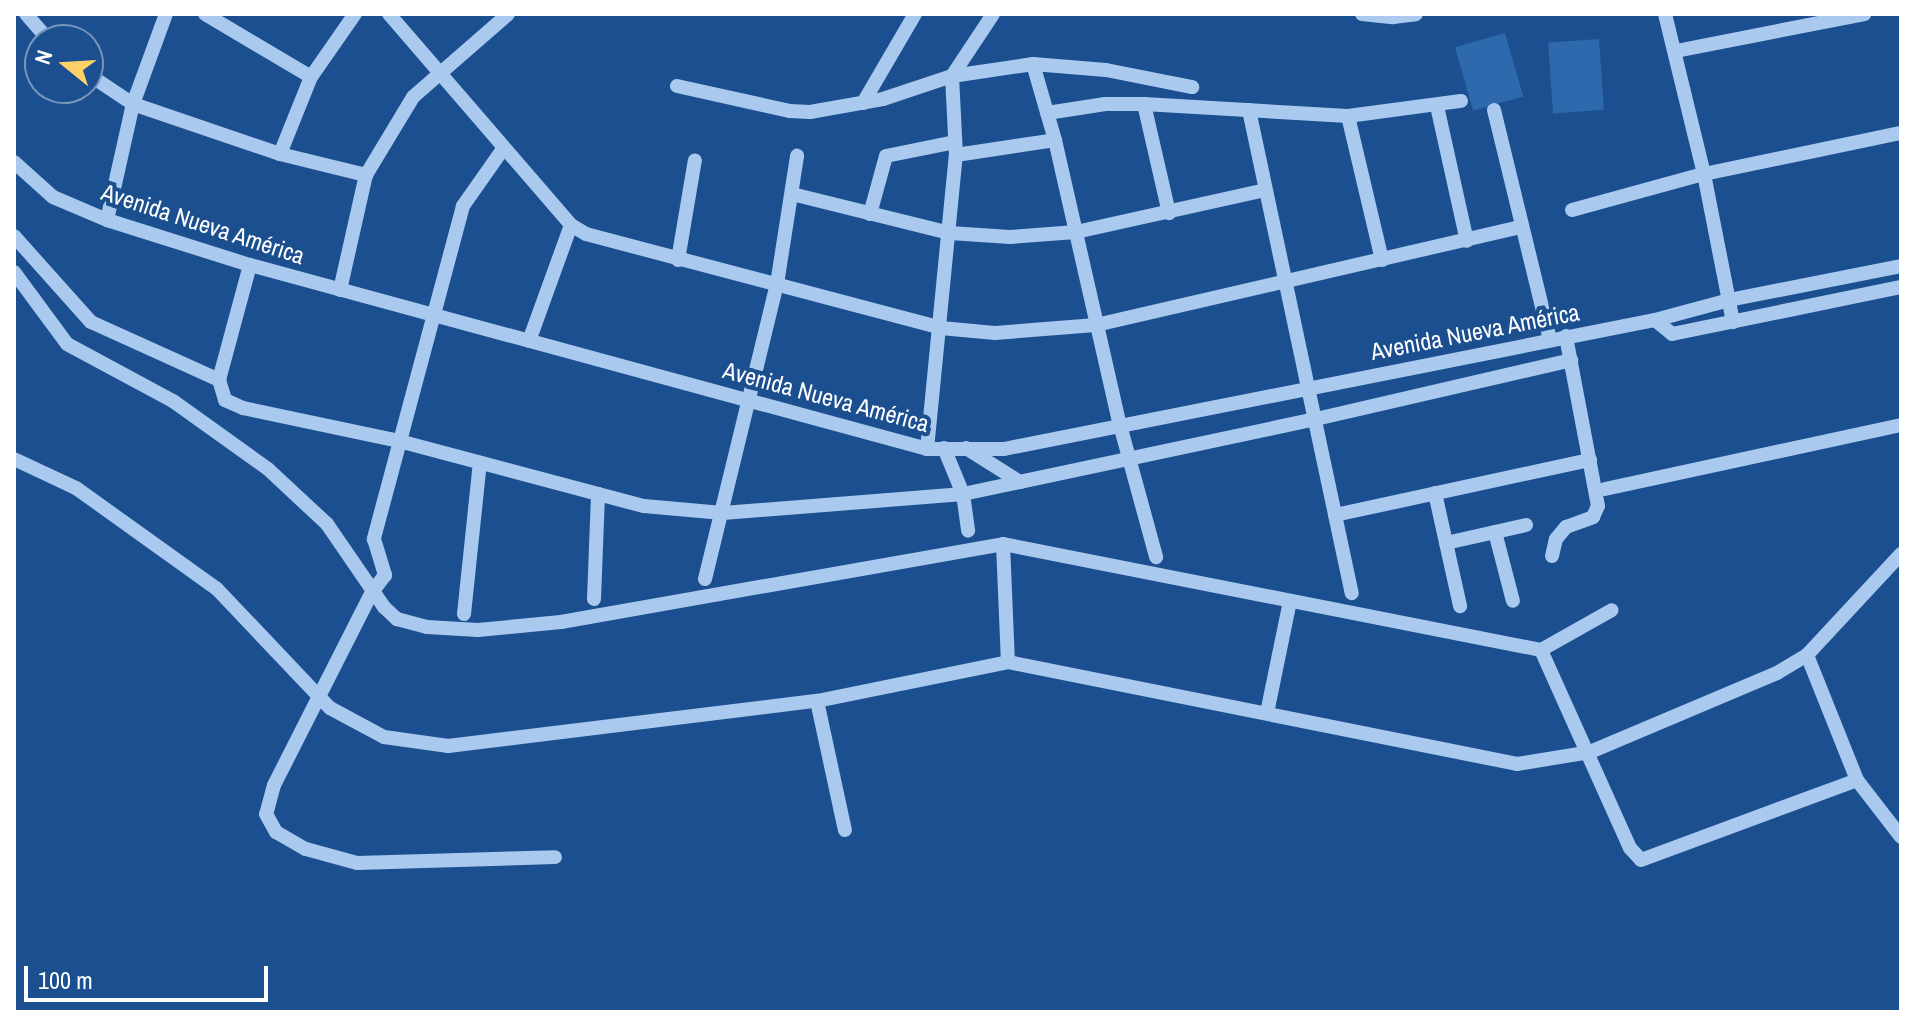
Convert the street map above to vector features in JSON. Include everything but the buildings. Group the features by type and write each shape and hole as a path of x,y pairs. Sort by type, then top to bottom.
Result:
{"street":[{"path":"107,220 133,104 166,14"},
{"path":"205,14 311,77"},
{"path":"280,154 311,77 355,14"},
{"path":"389,14 571,225 604,242 941,328 995,333 1096,325 1520,227"},
{"path":"340,290 366,175 413,97 508,14"},
{"path":"863,103 915,14"},
{"path":"927,449 950,233 955,149 952,76 993,14"},
{"path":"1362,14 1393,17 1416,14"},
{"path":"1665,14 1704,174 1733,322"},
{"path":"1676,51 1864,14"},
{"path":"677,86 790,111 825,112 952,76 1033,64 1106,70 1192,87"},
{"path":"1033,64 1055,140 1120,425 1156,557"},
{"path":"104,85 133,104 280,154 366,175"},
{"path":"1047,113 1105,104 1144,104 1348,116 1461,101"},
{"path":"1144,104 1169,213"},
{"path":"1437,106 1467,241"},
{"path":"1249,110 1352,593"},
{"path":"1494,110 1520,227 1550,340"},
{"path":"1348,116 1382,260"},
{"path":"1572,210 1704,174 1901,133"},
{"path":"870,214 886,156 1055,140"},
{"path":"503,149 463,206 374,539 385,575 372,592 274,785 266,814 276,832 306,849 357,863 555,857"},
{"path":"705,579 751,401 777,284 797,156"},
{"path":"678,260 695,160"},
{"name":"Avenida Nueva América","path":"14,162 53,197 107,220 250,265 927,449 1004,449 1655,320 1729,300 1901,266"},
{"path":"792,194 950,233 1010,237 1076,232 1265,190"},
{"path":"529,341 571,225"},
{"path":"14,236 91,322 219,380"},
{"path":"250,265 219,380 225,400 243,408 399,441 644,506 723,513 963,494 1316,419 1571,360"},
{"path":"14,272 67,344 173,401 268,469 327,524 372,592 397,619 427,627 478,630 561,622 1003,544 1541,650 1612,610"},
{"path":"1655,320 1672,334 1901,287"},
{"path":"1552,556 1556,539 1566,527 1597,513 1566,336"},
{"path":"1605,489 1901,425"},
{"path":"944,448 963,494 968,531"},
{"path":"966,448 1020,482"},
{"path":"14,459 76,488 217,589 330,708 384,737 448,746 817,701 1008,662 1517,764 1590,752 1777,673 1807,655 1901,554"},
{"path":"1335,515 1590,460"},
{"path":"464,614 480,463"},
{"path":"1435,493 1460,606"},
{"path":"594,599 598,494"},
{"path":"1446,543 1526,525"},
{"path":"1495,532 1513,601"},
{"path":"1003,544 1008,662"},
{"path":"1267,713 1290,601"},
{"path":"1541,650 1590,752 1630,848 1641,860 1857,780"},
{"path":"1807,655 1857,780 1901,837"},
{"path":"817,701 845,830"}],"shaded area":[{"path":"1505,33 1523,96 1473,111 1455,47"},
{"path":"1599,39 1604,110 1553,113 1548,43"}]}
